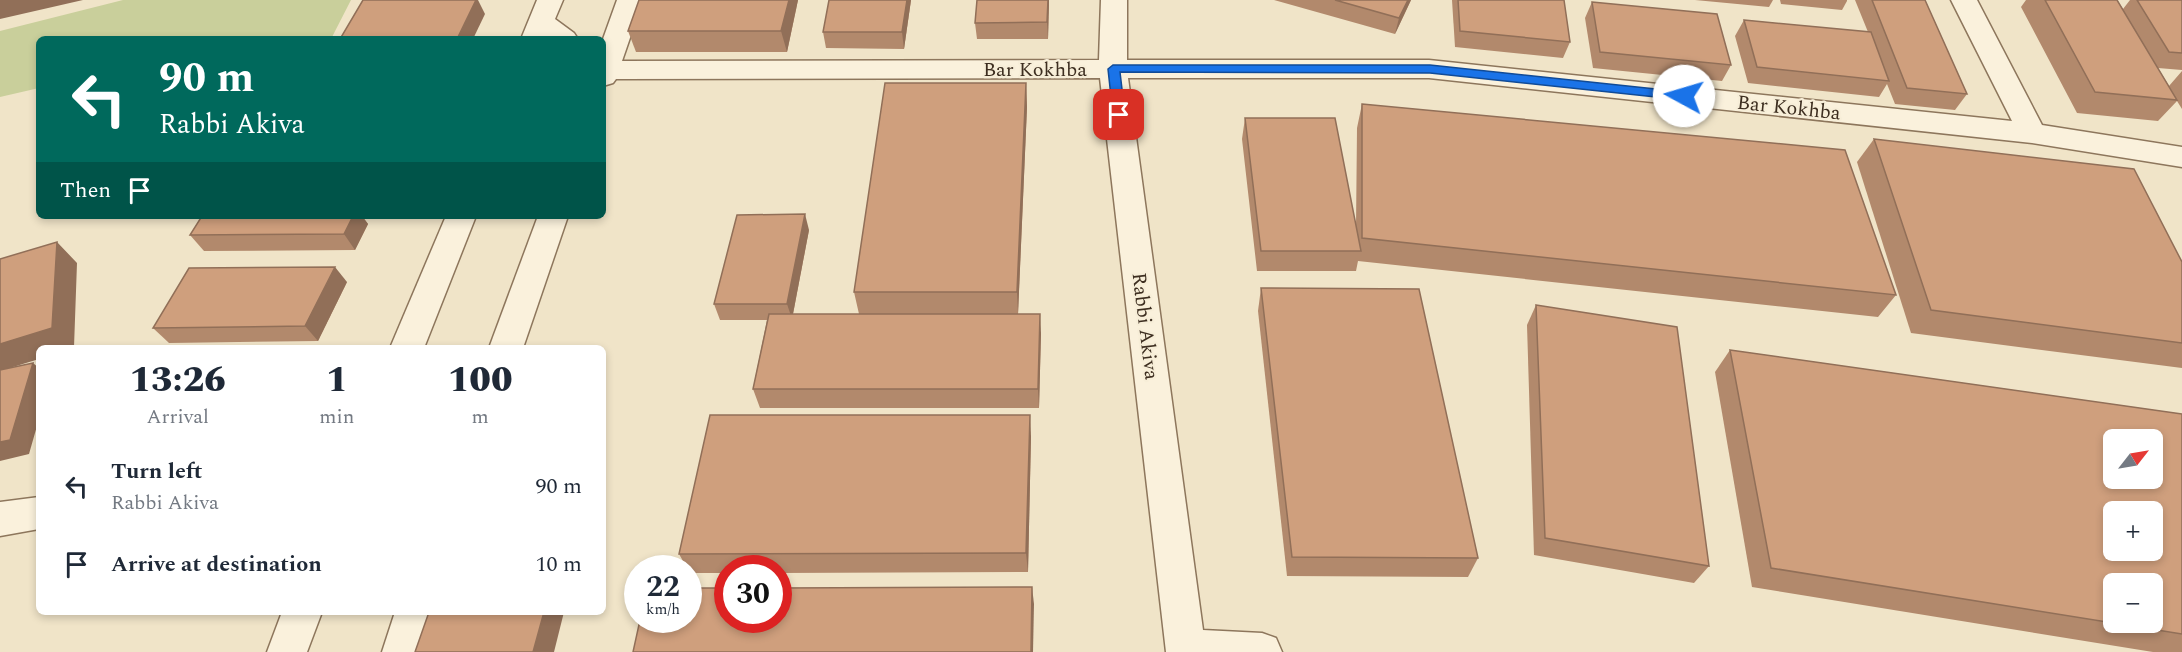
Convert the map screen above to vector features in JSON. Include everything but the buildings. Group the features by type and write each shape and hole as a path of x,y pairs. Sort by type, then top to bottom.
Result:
{"street":[{"path":"606,66 630,0"},
{"name":"Rabbi Akiva","path":"1113,0 1113,69 1186,650"},
{"path":"1964,0 2032,133"},
{"path":"542,20 561,36"},
{"name":"Bar Kokhba","path":"606,72 1430,69 2032,133 2182,157"},
{"path":"408,345 460,219"},
{"path":"507,345 552,219"},
{"path":"0,519 36,513"},
{"path":"287,652 302,615"},
{"path":"402,652 414,615"},
{"path":"1186,650 1262,652"}],"green space":[{"path":"123,0 351,0 333,36 36,36 36,89 0,97 0,31"}],"route":[{"path":"1119,115 1113,69 1430,69 1684,96"}]}
